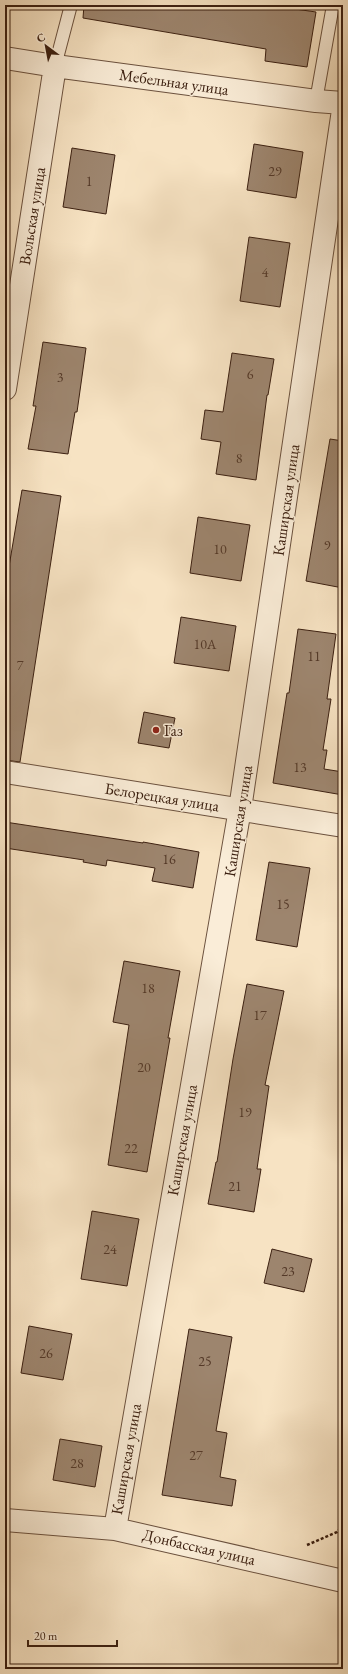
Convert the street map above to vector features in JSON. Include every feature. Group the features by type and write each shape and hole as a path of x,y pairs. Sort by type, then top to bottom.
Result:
{"street":[{"name":"Мебельная улица","path":"5,58 316,101 343,103"},
{"name":"Вольская улица","path":"5,389 55,66"},
{"name":"Каширская улица","path":"115,1528 240,809 343,110"},
{"name":"Белорецкая улица","path":"5,772 343,826"},
{"name":"Донбасская улица","path":"5,1520 115,1528 343,1581"}],"lane":[{"path":"55,66 71,5"},
{"path":"316,101 334,5"}],"building":[{"path":"84,5 267,5 316,12 307,67 265,61 266,49 83,18"},
{"path":"254,144 303,152 296,198 247,190"},
{"path":"72,148 115,155 106,214 63,207"},
{"path":"249,237 290,243 280,307 240,301"},
{"path":"43,342 86,348 77,412 75,412 68,454 28,449 36,406 33,406"},
{"path":"232,353 274,359 267,395 256,480 216,474 221,442 201,439 205,410 223,412"},
{"path":"330,439 343,441 343,588 306,581"},
{"path":"22,490 61,496 20,762 5,760 5,590"},
{"path":"198,517 250,525 241,581 190,573"},
{"path":"181,617 236,626 229,671 174,663"},
{"path":"298,629 336,634 327,699 331,699 323,750 327,750 324,769 343,772 343,795 273,783 287,693 289,693"},
{"name":"Газ","path":"144,712 175,718 169,748 138,743"},
{"path":"5,822 143,842 199,852 193,888 152,881 155,868 107,860 106,866 83,862 84,860 5,848"},
{"path":"269,862 310,868 297,947 256,940"},
{"path":"124,961 180,971 147,1172 108,1165 129,1025 113,1022"},
{"path":"247,984 284,991 265,1085 269,1086 257,1169 261,1169 254,1212 208,1204 217,1162 233,1059"},
{"path":"92,1211 139,1219 127,1286 81,1279"},
{"path":"272,1249 312,1259 304,1292 264,1283"},
{"path":"29,1326 72,1334 63,1380 21,1373"},
{"path":"189,1329 232,1337 216,1431 227,1433 220,1477 236,1480 232,1506 162,1495"},
{"path":"60,1439 102,1446 95,1487 53,1480"}],"place":[{"name":"Газ","path":"156,730"}]}
